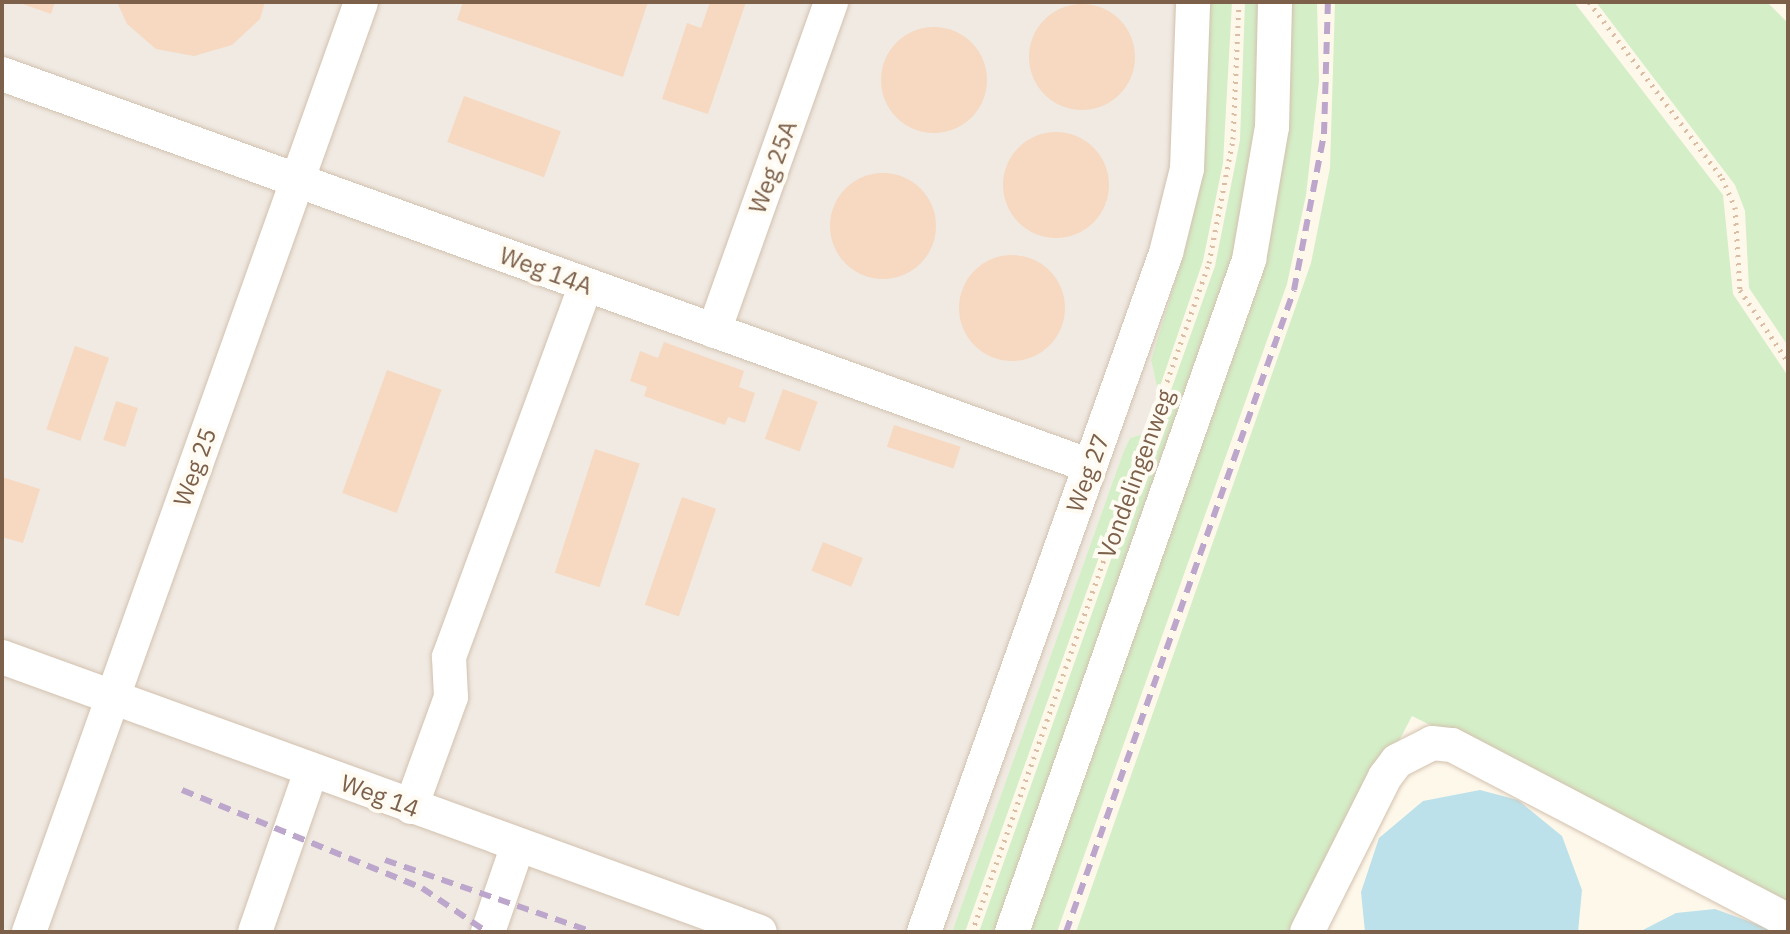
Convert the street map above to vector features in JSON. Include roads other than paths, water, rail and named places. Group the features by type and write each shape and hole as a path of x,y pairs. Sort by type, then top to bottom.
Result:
{"street":[{"name":"Weg 25","path":"29,932 361,2"},
{"name":"Weg 25A","path":"714,331 831,2"},
{"name":"Weg 27","path":"924,932 1166,253 1187,169 1193,2"},
{"name":"Vondelingenweg","path":"1012,932 1249,260 1272,135 1275,2"},
{"name":"Weg 14A","path":"2,74 1090,466"},
{"path":"411,807 451,697 449,657 586,285"},
{"name":"Weg 14","path":"2,657 112,700 760,932"},
{"path":"1307,932 1385,777 1397,761 1432,743 1452,745 1788,921"},
{"path":"255,932 311,771"},
{"path":"488,932 518,845"}],"water":[{"path":"1480,790 1518,800 1562,836 1582,890 1578,932 1365,932 1361,892 1379,838 1423,801"},
{"path":"1715,909 1778,932 1639,932 1676,913"}],"railway":[{"path":"1066,932 1294,290 1324,134 1328,2"},
{"path":"182,790 422,888 487,932"},
{"path":"385,860 593,932"}]}
